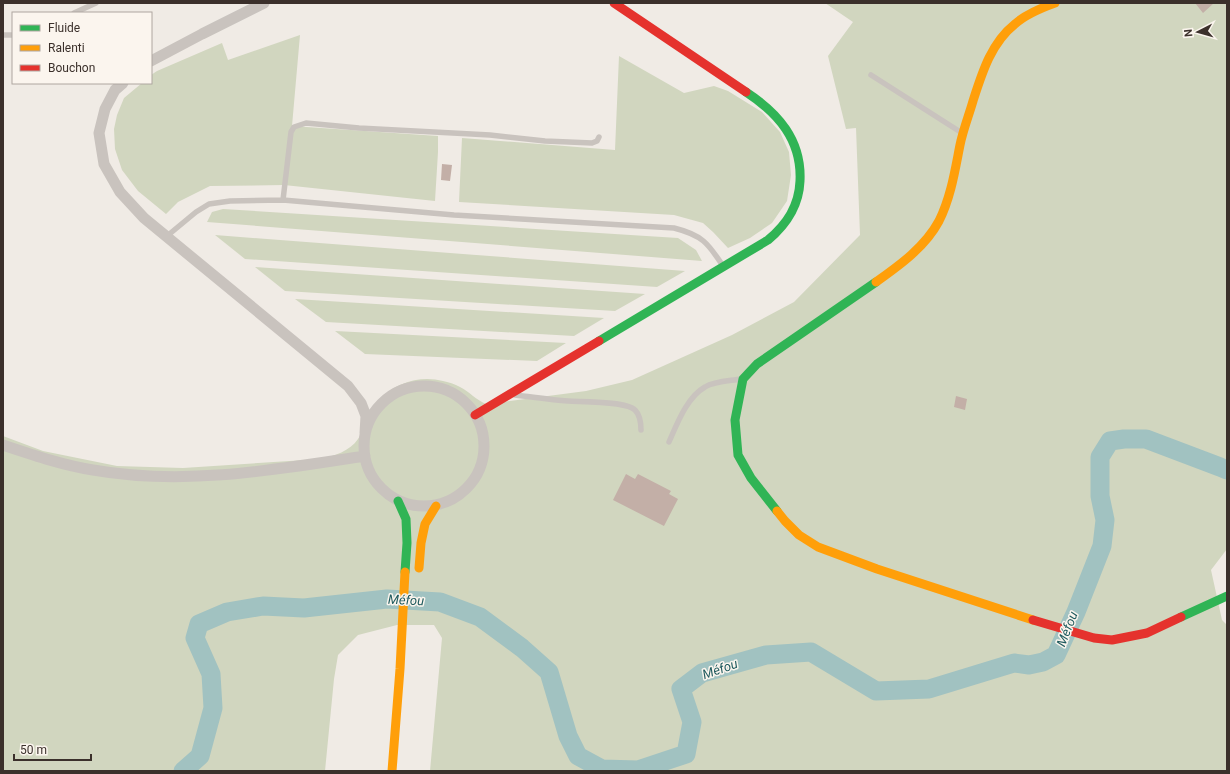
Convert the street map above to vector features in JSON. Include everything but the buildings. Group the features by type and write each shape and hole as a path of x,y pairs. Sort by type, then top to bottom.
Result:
{"main road":[{"path":"475,415 768,240 779,232 795,208 800,191 799,160 795,146 786,130 773,114 748,92 730,82 614,3"},
{"path":"1055,3 1022,18 1010,28 996,45 980,80 962,133 947,202 935,229 919,248 892,270 757,364 743,379 735,420 738,455 751,478 785,521 799,535 818,547 877,569 1046,624 1094,638 1112,640 1147,633 1227,596"},
{"path":"392,771 408,543 406,519 398,501"},
{"path":"419,574 421,543 425,524 436,506"}],"street":[{"path":"152,60 264,3"},
{"path":"121,84 116,90 106,109 99,133 104,164 120,192 144,218 348,386 361,403 366,416 364,445 368,467 376,482 388,495 398,501 416,506 436,506 453,500 467,490 477,476 483,459 485,442 481,424 465,401 457,395 437,387 427,385 416,386 396,392 383,402 373,414 365,433"},
{"path":"3,445 41,458 94,470 146,476 204,476 269,471 365,456"}],"lane":[{"path":"76,12 96,3"},
{"path":"871,75 962,133"},
{"path":"283,200 291,132 294,127 306,123 359,128 490,135 592,143 599,137"},
{"path":"167,236 196,212 209,204 230,201 283,200 454,215 674,228 688,231 700,238 710,246 724,267"},
{"path":"669,442 682,414 694,396 705,387 743,379"},
{"path":"511,394 626,406 634,409 640,418 641,430"}],"green space":[{"path":"825,3 1227,3 1227,549 1211,570 1222,620 1227,625 1227,771 430,771 442,638 434,625 397,625 358,635 338,655 334,679 325,771 3,771 3,436 43,451 117,466 183,468 321,459 336,455 351,447 359,437 365,422 381,399 394,388 409,381 435,379 456,385 486,404 586,391 632,380 732,335 794,302 860,235 856,128 846,129 828,56 853,22"},
{"path":"300,35 292,126 438,136 435,201 284,185 210,186 178,202 166,214 138,191 122,170 115,149 114,129 117,115 124,98 141,84 152,84 152,74 157,71 222,43 228,60"},
{"path":"619,56 684,93 714,86 728,91 762,112 780,132 789,152 791,175 787,201 772,223 750,238 728,248 703,223 674,215 459,202 462,138 615,150"},
{"path":"223,209 678,238 696,250 702,261 207,222 212,212"},
{"path":"215,235 685,271 657,287 245,259"},
{"path":"255,267 645,294 615,311 285,291"},
{"path":"295,299 604,318 574,336 326,322"},
{"path":"335,331 566,343 537,361 365,354"}],"waterway":[{"name":"Méfou","path":"183,771 200,756 213,708 211,674 195,638 199,624 227,612 263,606 304,608 387,599 440,602 480,617 522,648 549,672 568,736 578,756 602,769 638,770 686,754 692,722 681,689 702,673 766,655 811,652 876,691 929,689 1014,663 1029,665 1043,662 1056,655 1076,612 1102,546 1105,520 1100,496 1100,457 1110,441 1124,439 1146,439 1227,470"}],"traffic: fast":[{"path":"599,341 768,240 781,228 791,214 797,199 800,181 800,166 797,153 786,129 778,119 758,100 746,92"},
{"path":"777,511 751,478 738,455 735,420 743,379 757,364 876,282"},
{"path":"398,501 406,519 407,543 405,572"},
{"path":"1181,617 1227,596"}],"traffic: slow":[{"path":"876,282 911,255 927,239 939,221 950,193 961,139 966,123 980,80 988,59 994,49 1000,40 1019,20 1055,3"},
{"path":"419,568 421,543 425,524 436,506"},
{"path":"777,511 799,535 818,547 877,569 1033,620"},
{"path":"392,771 400,669 405,572"}],"traffic: jam":[{"path":"614,3 746,92"},
{"path":"475,415 599,341"},
{"path":"1033,620 1094,638 1112,640 1147,633 1181,617"}]}
